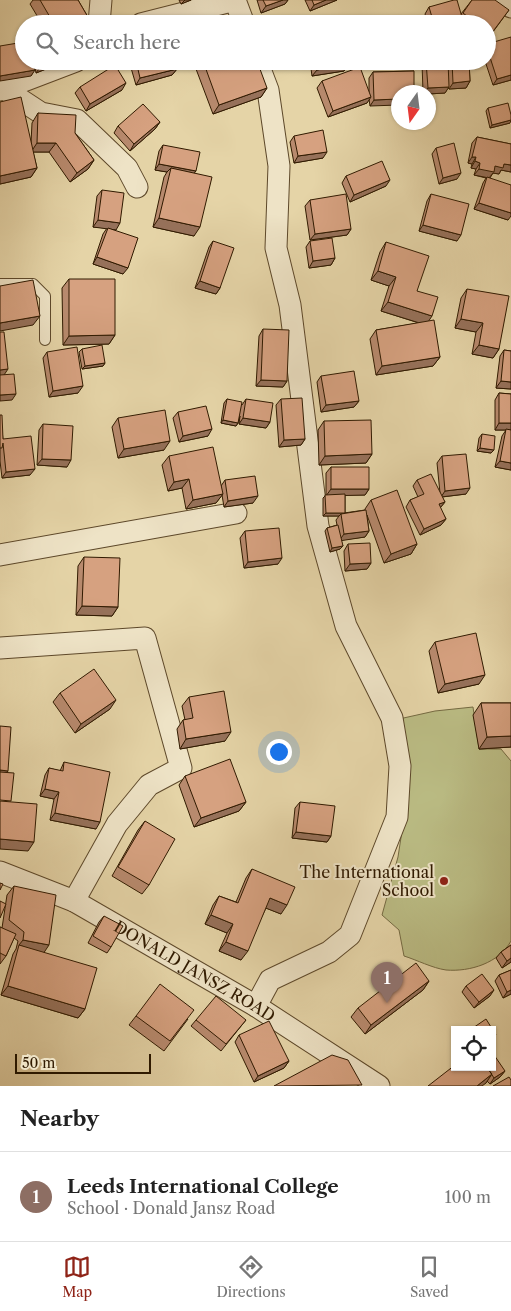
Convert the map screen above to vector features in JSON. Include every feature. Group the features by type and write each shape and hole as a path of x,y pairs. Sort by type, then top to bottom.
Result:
{"street":[{"path":"100,15 101,0"},
{"path":"176,15 235,0 241,15"},
{"path":"505,0 511,6"},
{"path":"3,90 53,70"},
{"path":"256,1006 270,980 330,952 350,935 397,817 400,766 392,718 346,626 318,526 290,306 276,248 278,166 268,90 260,70"},
{"path":"3,90 41,114 77,120 127,168 137,187"},
{"path":"0,555 236,513"},
{"path":"0,648 145,638 181,768 149,785 118,824 74,901"},
{"name":"DONALD JANSZ ROAD","path":"0,872 74,901 256,1006 379,1086"}],"lane":[{"path":"0,284 32,284 45,296 45,340"}],"green space":[{"path":"473,707 479,749 501,749 511,761 511,941 499,955 483,964 474,968 446,970 404,956 399,930 382,915 398,857 404,818 399,719 435,711"}],"building":[{"path":"40,0 78,0 87,15 49,15"},
{"path":"263,0 283,0 266,6"},
{"path":"312,0 326,0 314,5"},
{"path":"457,0 461,15 431,15 429,7"},
{"path":"472,0 495,0 509,10 496,27 496,15 466,15 463,13"},
{"path":"511,37 511,75 497,79 494,70 496,70 496,41"},
{"path":"15,44 15,70 35,70 0,76 0,46"},
{"path":"107,70 118,70 126,83 90,104 80,87"},
{"path":"138,70 173,70 140,78"},
{"path":"206,70 260,70 267,88 219,105"},
{"path":"352,70 361,70 371,97 333,111 322,81"},
{"path":"427,70 448,70 449,87 436,88 436,85 428,85"},
{"path":"452,70 469,70 470,81 453,83"},
{"path":"414,71 414,85 391,85 391,99 374,100 373,72"},
{"path":"21,97 37,168 0,176 0,102"},
{"path":"508,103 511,120 492,125 488,108"},
{"path":"143,104 160,122 134,144 118,126"},
{"path":"38,113 76,115 75,133 94,160 77,173 56,143 37,143"},
{"path":"323,130 327,152 298,156 294,136"},
{"path":"477,137 511,144 511,165 504,164 503,168 495,166 494,172 479,169 480,163 475,161 476,157 472,157"},
{"path":"454,143 461,173 443,178 436,148"},
{"path":"163,145 200,152 196,171 159,164"},
{"path":"382,161 390,180 354,195 346,176"},
{"path":"171,168 212,177 200,227 159,218"},
{"path":"487,177 511,185 511,213 479,203"},
{"path":"102,190 124,193 120,223 98,220"},
{"path":"346,194 351,229 315,234 310,200"},
{"path":"431,194 469,204 461,235 423,225"},
{"path":"108,228 138,238 128,268 97,257"},
{"path":"332,238 335,258 313,261 310,241"},
{"path":"213,241 234,248 220,288 200,281"},
{"path":"386,242 429,256 417,291 438,297 432,316 388,302 396,277 378,271"},
{"path":"69,279 115,279 115,335 69,336"},
{"path":"33,280 40,316 0,323 0,286"},
{"path":"467,289 509,296 499,349 479,345 483,323 461,319"},
{"path":"434,320 440,357 382,366 376,330"},
{"path":"263,329 289,330 287,381 261,380"},
{"path":"0,332 4,332 8,369 0,370"},
{"path":"102,345 105,363 85,366 82,349"},
{"path":"77,347 83,386 53,391 47,352"},
{"path":"504,350 511,351 511,382 501,381"},
{"path":"354,371 359,401 326,405 321,376"},
{"path":"14,374 16,394 0,395 0,375"},
{"path":"499,393 511,394 511,423 499,423"},
{"path":"302,398 305,439 284,440 281,399"},
{"path":"227,399 242,402 238,423 223,420"},
{"path":"246,399 273,403 270,422 243,418"},
{"path":"206,406 212,429 183,436 178,412"},
{"path":"165,410 170,441 124,449 118,418"},
{"path":"0,415 2,415 3,439 31,436 35,469 6,472 3,443 2,448 0,448"},
{"path":"371,420 372,454 325,456 324,421"},
{"path":"43,424 73,426 71,460 42,459"},
{"path":"506,429 511,430 511,463 500,461"},
{"path":"482,434 495,436 494,450 480,448"},
{"path":"213,447 223,494 193,500 189,479 174,482 169,456"},
{"path":"466,454 470,488 445,491 442,456"},
{"path":"331,467 369,467 369,489 331,489"},
{"path":"431,474 445,502 439,504 446,519 424,529 410,500 424,494 417,480"},
{"path":"255,476 258,496 228,501 225,480"},
{"path":"397,490 417,544 391,554 371,500"},
{"path":"345,494 345,513 326,513 325,495"},
{"path":"366,510 369,531 344,534 341,514"},
{"path":"338,525 343,546 332,548 327,528"},
{"path":"279,528 282,558 248,562 245,531"},
{"path":"370,543 371,563 350,564 348,544"},
{"path":"84,557 120,558 118,607 82,606"},
{"path":"476,633 485,675 445,684 435,642"},
{"path":"94,669 116,700 81,724 60,693"},
{"path":"224,691 231,732 186,739 183,720 193,718 189,697"},
{"path":"481,703 511,703 511,736 487,737"},
{"path":"0,726 11,727 8,771 0,770"},
{"path":"230,759 246,802 201,818 185,776"},
{"path":"64,762 110,772 100,822 55,813 59,792 45,789 49,768 63,771"},
{"path":"0,772 14,773 11,801 0,800"},
{"path":"0,801 37,804 34,842 0,839"},
{"path":"300,802 335,806 331,836 296,832"},
{"path":"145,821 175,839 149,885 118,867"},
{"path":"252,869 295,887 287,905 270,898 248,951 226,942 233,924 211,915 219,896 238,903"},
{"path":"14,886 56,895 49,945 23,940 24,932 9,920"},
{"path":"0,901 6,904 0,918"},
{"path":"104,916 123,926 111,947 93,936"},
{"path":"0,927 16,934 6,956 0,953"},
{"path":"19,945 97,968 85,1009 8,986"},
{"path":"511,945 511,958 507,961 501,952"},
{"path":"416,963 429,981 371,1025 358,1008"},
{"path":"511,970 511,990 507,992 499,975"},
{"path":"482,974 494,990 479,1002 466,986"},
{"path":"160,984 194,1010 170,1041 136,1016"},
{"path":"216,996 246,1020 226,1044 196,1020"},
{"path":"486,1019 490,1026 476,1026"},
{"path":"269,1021 289,1061 258,1076 239,1035"},
{"path":"332,1055 348,1060 362,1085 274,1086"},
{"path":"496,1058 505,1071 494,1078 490,1071 496,1071"},
{"path":"451,1068 451,1071 489,1071 492,1074 477,1086 428,1086"},
{"path":"509,1077 511,1086 493,1086"}],"place":[{"name":"The International School","path":"444,881"},
{"name":"Leeds International College","path":"387,1003"}]}
